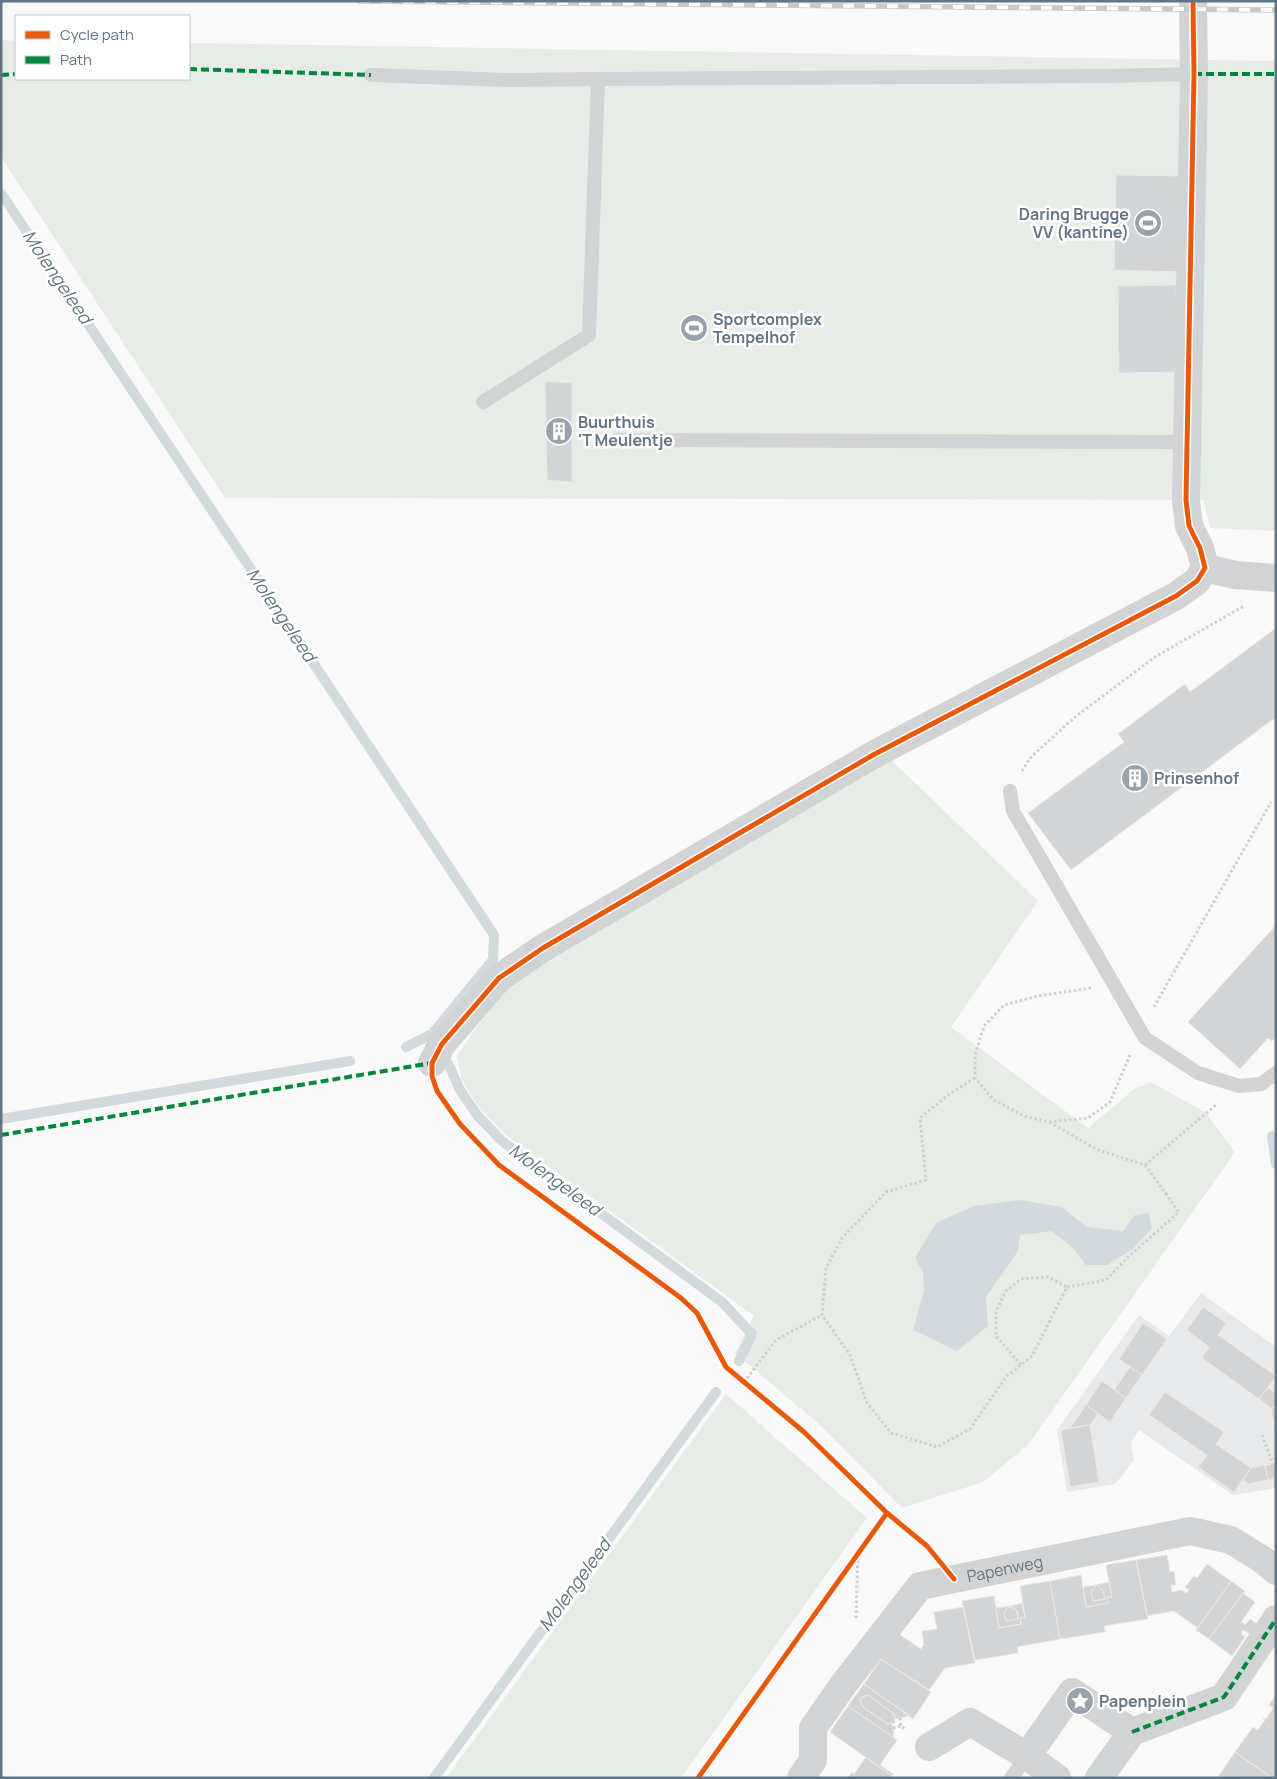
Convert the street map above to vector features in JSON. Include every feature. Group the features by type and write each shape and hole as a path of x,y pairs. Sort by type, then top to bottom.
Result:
{"street":[{"path":"432,1063 442,1044 499,978 543,948 873,755 1176,596 1197,581 1204,568 1200,548 1188,526 1186,500 1194,74 1193,1"},
{"path":"1204,568 1235,575 1276,578"},
{"name":"Papenweg","path":"801,1778 813,1760 813,1728 843,1685 920,1586 1190,1531 1231,1540 1263,1560 1276,1571"},
{"path":"1099,1778 1132,1732 1224,1697 1276,1619"},
{"path":"1027,1756 1072,1692 1132,1732"},
{"path":"929,1747 970,1722 1027,1756 1057,1778"}],"lane":[{"path":"371,76 508,80 1194,74"},
{"path":"483,402 589,335 598,79"},
{"path":"617,440 1188,442"},
{"path":"1010,791 1013,811 1145,1038 1198,1073 1239,1086 1261,1084 1276,1074"},
{"path":"1011,1778 1027,1756"}],"path":[{"path":"1010,791 1030,758 1075,717 1155,657 1250,603"},
{"path":"975,1078 948,1094 920,1118 926,1180 886,1192 842,1238 826,1268 822,1314 850,1355 867,1403 891,1433 937,1447 970,1429 1006,1377 1032,1356 1067,1287"},
{"path":"1145,1165 1239,1086"},
{"path":"1021,1364 996,1336 996,1311 1006,1291 1021,1279 1048,1277 1067,1287 1106,1280 1127,1258 1179,1212 1145,1165 1098,1150 1050,1122"},
{"path":"744,1382 776,1340 822,1314"},
{"path":"738,1377 751,1388"},
{"path":"1262,1435 1272,1462 1276,1484"},
{"path":"852,1562 863,1547"},
{"path":"856,1622 858,1554"},
{"path":"900,1718 901,1726"}],"shaded area":[{"name":"Sportcomplex Tempelhof","path":"1,40 15,41 15,80 190,80 190,43 1276,61 1276,531 1210,528 1203,500 225,498 1,157"},
{"path":"888,757 1038,901 951,1027 1088,1128 1133,1090 1151,1082 1206,1113 1235,1152 1028,1445 983,1482 902,1508 820,1425 735,1353 754,1316 506,1135 478,1106 462,1081 457,1056 504,987"},
{"path":"1019,1200 1061,1207 1087,1227 1123,1231 1135,1215 1149,1213 1152,1228 1133,1249 1107,1265 1086,1265 1073,1248 1052,1231 1020,1235 1018,1251 986,1297 988,1326 957,1351 913,1330 924,1290 923,1272 915,1258 936,1223 974,1206"},
{"path":"1201,1293 1276,1347 1276,1488 1233,1495 1139,1430 1131,1442 1134,1460 1115,1484 1067,1492 1057,1430 1139,1315 1169,1336"},
{"path":"726,1394 867,1518 681,1778 446,1778"}],"building":[{"name":"Daring Brugge VV (kantine)","path":"1116,175 1181,176 1179,272 1114,270"},
{"path":"1176,285 1178,372 1119,373 1118,286"},
{"name":"Buurthuis 'T Meulentje","path":"545,381 572,383 572,482 547,480"},
{"name":"Prinsenhof","path":"1276,628 1276,717 1071,870 1028,813 1124,742 1118,734 1185,684 1190,692"},
{"path":"1276,925 1276,1036 1272,1041 1268,1038 1240,1069 1188,1022"},
{"path":"1203,1307 1226,1323 1218,1335 1276,1376 1259,1399 1202,1358 1209,1347 1187,1330"},
{"path":"1143,1323 1167,1339 1142,1375 1119,1359"},
{"path":"1130,1367 1142,1375 1126,1398 1114,1390"},
{"path":"1102,1381 1126,1398 1110,1422 1086,1405"},
{"path":"1268,1388 1276,1393 1276,1407 1271,1408 1259,1399"},
{"path":"1165,1392 1224,1432 1216,1444 1251,1468 1234,1492 1198,1467 1207,1455 1149,1415"},
{"path":"1086,1405 1098,1414 1090,1425 1070,1428"},
{"path":"1276,1407 1276,1437 1271,1408"},
{"path":"1090,1425 1099,1482 1070,1487 1061,1430"},
{"path":"1276,1464 1276,1479 1268,1480 1265,1465"},
{"path":"1265,1465 1268,1480 1248,1484 1243,1480 1251,1468"},
{"path":"1167,1555 1170,1572 1174,1571 1176,1585 1171,1585 1172,1592 1181,1590 1186,1593 1189,1590 1185,1587 1194,1576 1197,1578 1207,1564 1231,1581 1198,1628 1174,1611 1147,1616 1136,1560"},
{"path":"1136,1560 1148,1619 1104,1626 1105,1632 1060,1639 1050,1581 1081,1575 1086,1607 1108,1603 1107,1597 1112,1597 1106,1565"},
{"path":"1050,1581 1060,1639 1017,1647 1018,1653 975,1660 962,1601 994,1596 999,1628 1021,1624 1020,1618 1025,1617 1020,1586"},
{"path":"1231,1581 1245,1591 1209,1639 1196,1630"},
{"path":"1109,1582 1112,1597 1107,1597 1108,1603 1086,1607 1083,1587","holes":["1096,1585 1103,1590 1105,1599 1093,1601 1091,1592"]},
{"path":"1096,1585 1103,1590 1105,1599 1093,1601 1091,1592"},
{"path":"1243,1593 1255,1602 1241,1622 1245,1625 1250,1619 1260,1626 1253,1636 1243,1630 1241,1634 1245,1637 1232,1656 1209,1639"},
{"path":"1022,1603 1025,1617 1020,1618 1021,1624 999,1628 996,1608 1009,1606 1004,1613 1006,1621 1018,1619 1017,1611 1010,1606"},
{"path":"1009,1606 1017,1611 1018,1619 1006,1621 1004,1613"},
{"path":"963,1607 975,1663 945,1668 929,1690 881,1659 899,1634 921,1649 924,1645 922,1631 937,1629 934,1612"},
{"path":"881,1659 931,1692 913,1719 864,1684"},
{"path":"864,1684 910,1716 895,1719 894,1714 868,1695 860,1698 862,1706 887,1724 892,1723 894,1738 848,1706"},
{"path":"868,1695 894,1714 895,1723 887,1724 862,1706 860,1698"},
{"path":"1276,1695 1276,1778 1272,1778 1235,1752 1253,1727 1258,1730 1265,1720 1262,1718 1266,1719 1273,1708 1269,1705"},
{"path":"848,1706 897,1740 880,1765 893,1774 892,1776 830,1732"},
{"path":"1235,1752 1272,1778 1218,1777"},
{"path":"866,1757 892,1776 890,1778 848,1778 852,1772 854,1774"}],"waterway":[{"name":"Molengeleed","path":"1,193 494,935 493,960 432,1034 406,1047"},
{"path":"1,1119 350,1061"},
{"name":"Molengeleed","path":"448,1063 460,1090 477,1115 502,1141 722,1302 752,1334 739,1361"},
{"path":"1272,1136 1276,1164"},
{"name":"Molengeleed","path":"434,1778 716,1392"}],"railway":[{"path":"359,1 1276,10"}],"marked path":[{"path":"190,69 371,75"},
{"path":"1,75 15,74"},
{"path":"1194,74 1276,74"},
{"path":"1,1135 432,1063"},
{"path":"1132,1732 1224,1697 1276,1619"}],"cycle path":[{"path":"954,1579 927,1546 887,1513 804,1432 726,1367 697,1313 681,1298 499,1165 460,1124 437,1091 432,1076 432,1063 442,1044 499,978 543,948 873,755 1176,596 1197,581 1205,568 1200,548 1189,526 1186,500 1194,74 1193,1"},
{"path":"698,1778 887,1513"}],"place":[{"name":"Daring Brugge VV (kantine)","path":"1148,223"},
{"name":"Sportcomplex Tempelhof","path":"694,328"},
{"name":"Buurthuis 'T Meulentje","path":"559,431"},
{"name":"Prinsenhof","path":"1135,778"},
{"name":"Papenplein","path":"1080,1701"}]}
